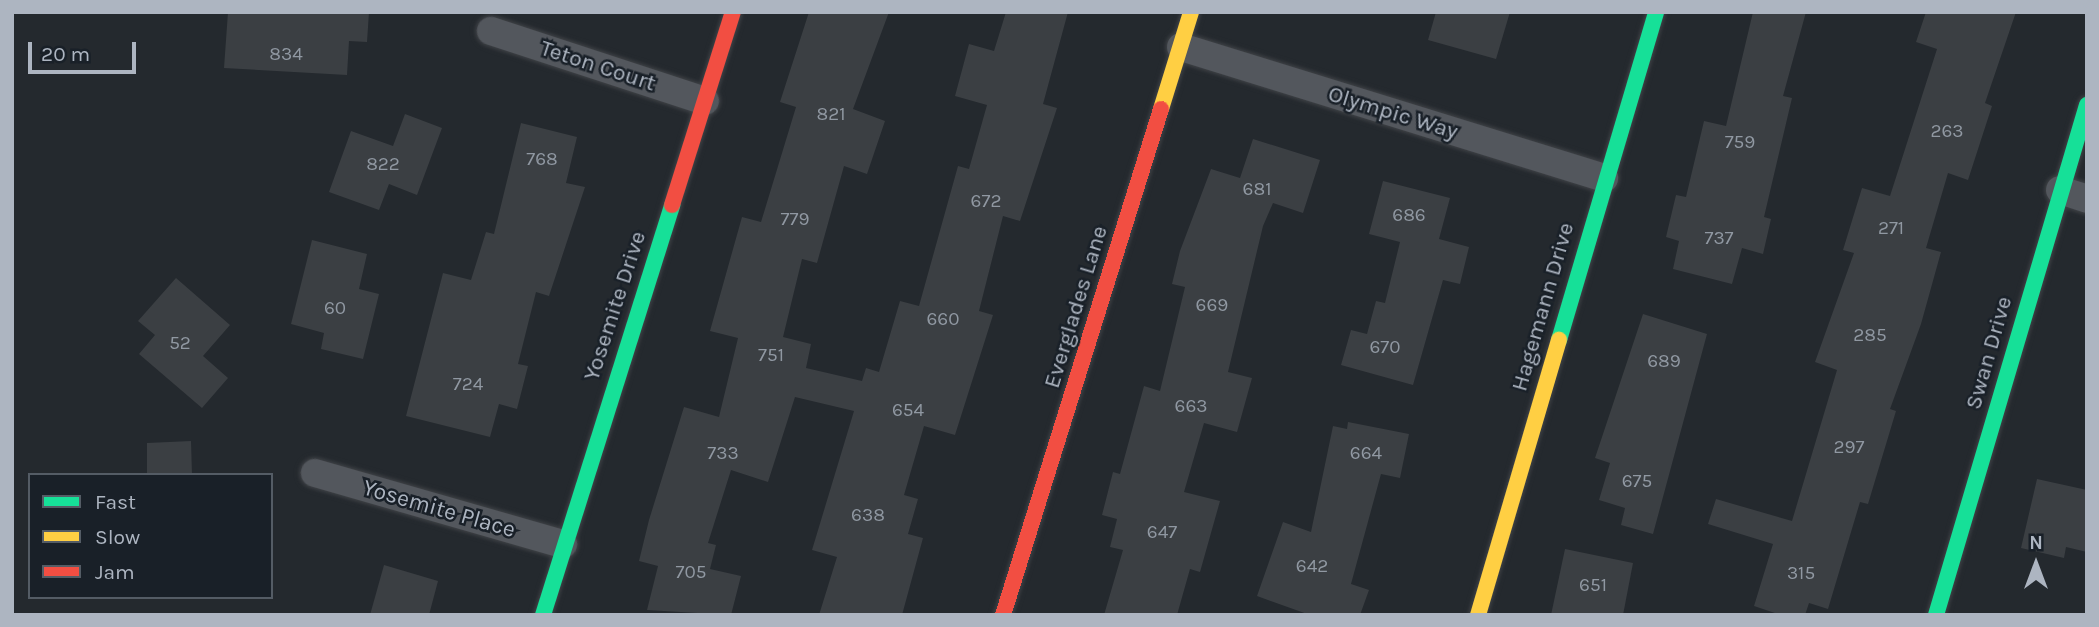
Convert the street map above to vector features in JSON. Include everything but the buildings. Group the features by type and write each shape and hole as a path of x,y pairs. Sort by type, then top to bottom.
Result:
{"street":[{"name":"Yosemite Drive","path":"544,615 563,544 733,12"},
{"name":"Everglades Lane","path":"1003,615 1191,12"},
{"name":"Hagemann Drive","path":"1478,615 1604,178 1656,12"},
{"name":"Teton Court","path":"491,32 705,101"},
{"name":"Olympic Way","path":"1181,47 1604,178"},
{"name":"Swan Drive","path":"1940,614 2060,190 2087,105"},
{"path":"2060,190 2087,199"},
{"name":"Yosemite Place","path":"315,473 563,544"}],"traffic: fast":[{"path":"1559,340 1656,12"},
{"path":"1936,615 2087,105"},
{"path":"543,615 672,205"}],"traffic: slow":[{"path":"1161,109 1191,12"},
{"path":"1478,615 1559,340"}],"traffic: jam":[{"path":"672,205 733,12"},
{"path":"1003,615 1161,109"}]}
